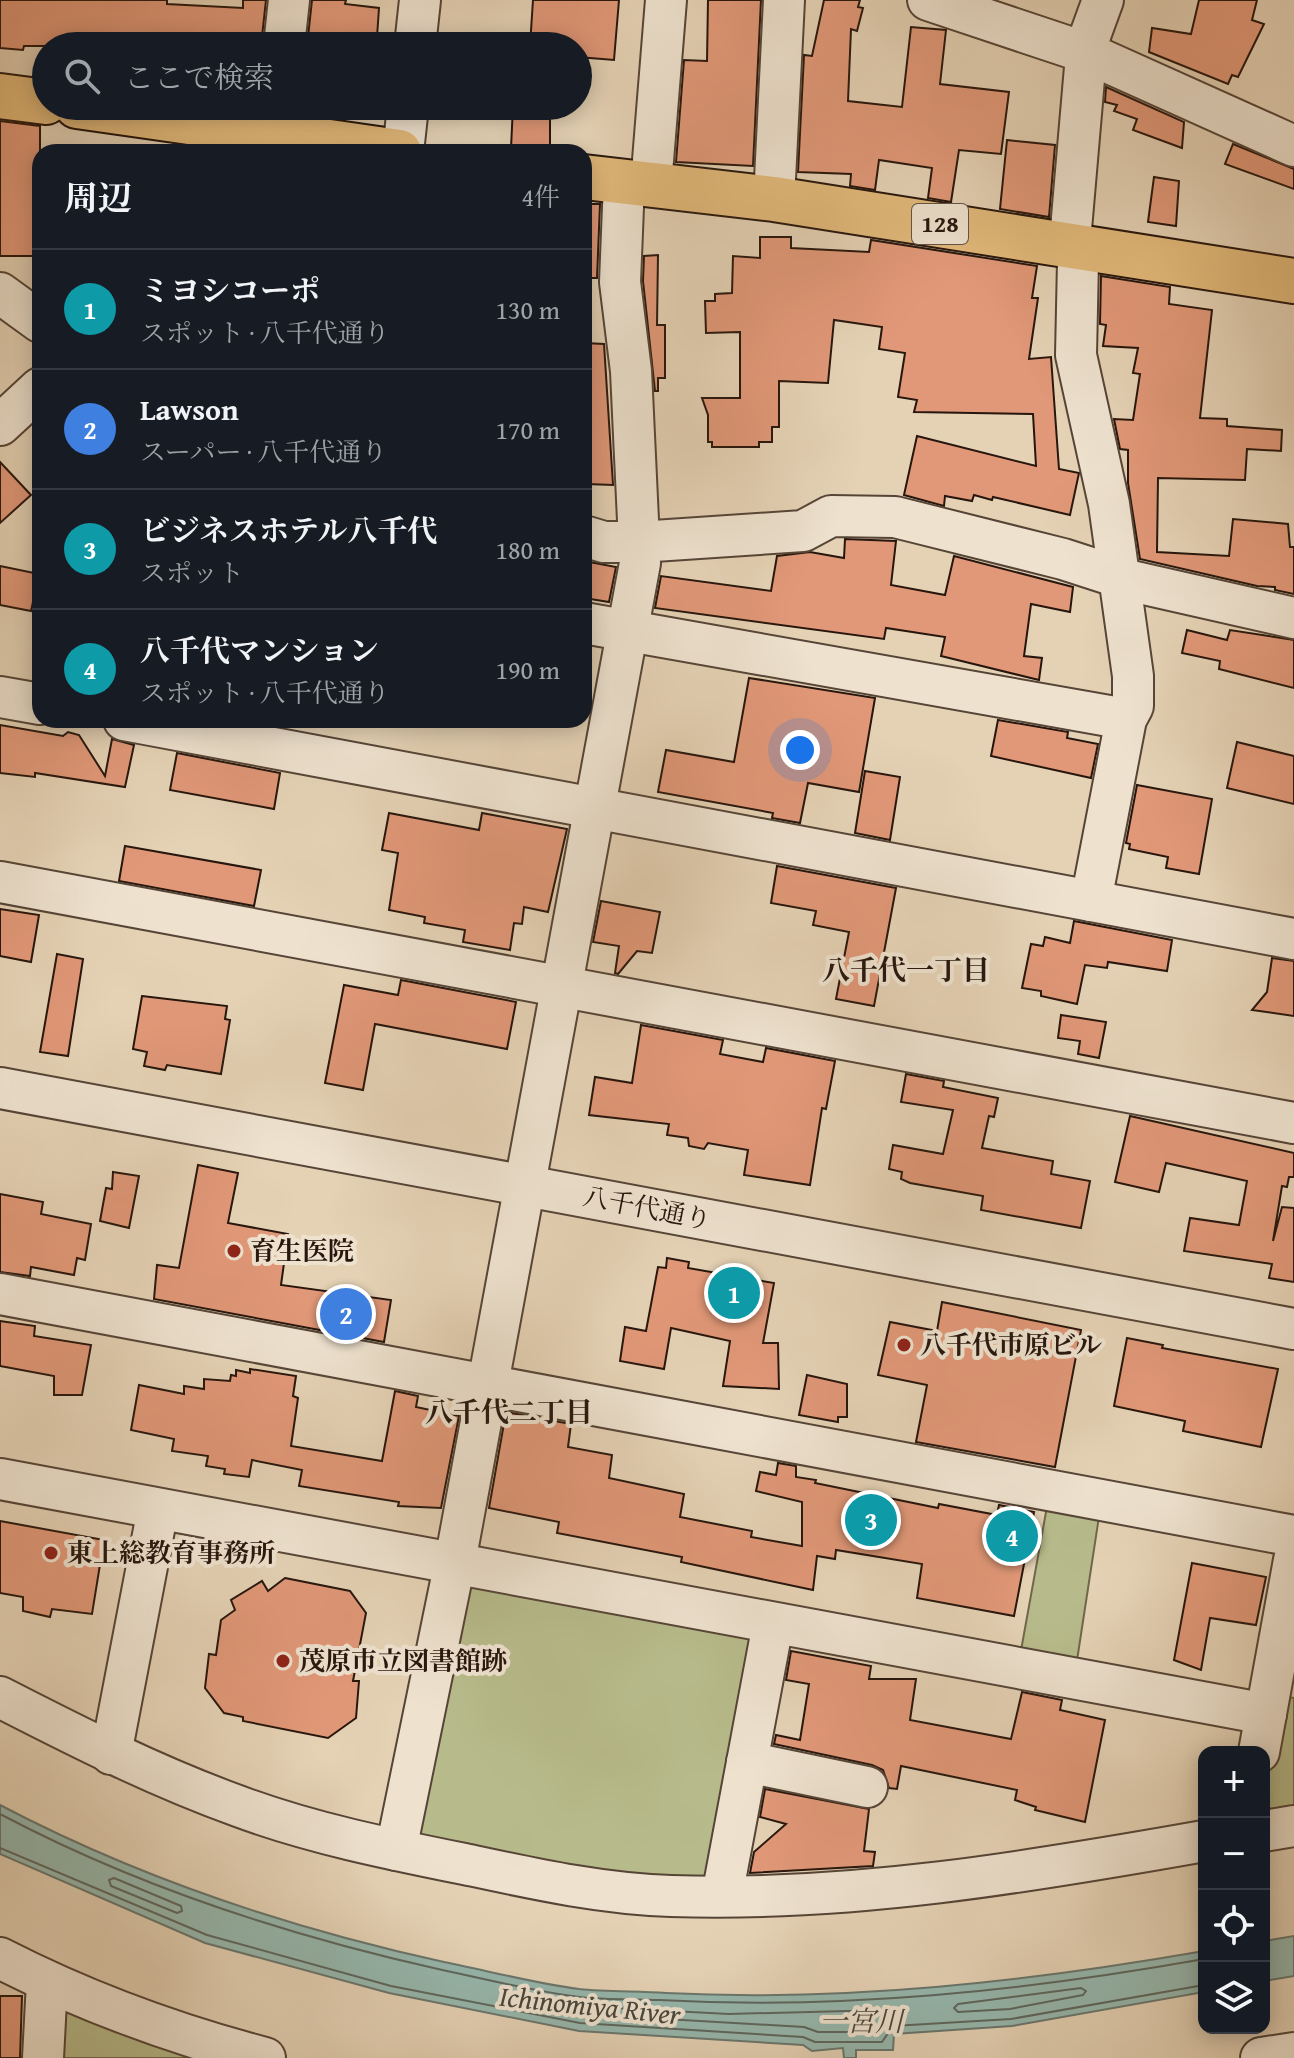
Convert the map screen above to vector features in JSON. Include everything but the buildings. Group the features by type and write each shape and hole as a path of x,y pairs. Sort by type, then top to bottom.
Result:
{"highway":[{"path":"0,96 32,100"},
{"path":"278,120 370,144"},
{"name":"128","path":"620,182 774,199 1294,281"}],"street":[{"path":"286,32 289,0"},
{"path":"417,32 420,0"},
{"path":"396,1850 489,1384 640,563 631,371 620,282 620,182 666,0"},
{"path":"774,199 784,0"},
{"path":"928,0 1087,53 1294,146"},
{"path":"1091,901 1126,719 1133,706 1133,676 1109,504 1076,355 1078,261 1071,229 1087,53 1103,0"},
{"path":"402,144 406,120"},
{"path":"0,293 32,316"},
{"path":"0,425 32,395"},
{"path":"592,538 604,542 639,542 803,531 831,516 895,517 981,537 1281,618 1294,618"},
{"path":"592,624 1126,719"},
{"path":"0,697 32,703"},
{"path":"166,728 1294,939"},
{"path":"0,882 1294,1123"},
{"name":"八千代通り","path":"0,1088 1294,1329"},
{"path":"0,1294 1294,1536"},
{"path":"0,1479 773,1624 1262,1733 1294,1560"},
{"path":"111,1754 158,1509"},
{"path":"722,1896 773,1624"},
{"path":"0,1697 111,1754 240,1807 396,1850 611,1891 722,1896 886,1888 1198,1842"},
{"path":"747,1762 867,1787"},
{"path":"1270,1830 1294,1826"},
{"path":"0,1958 47,1982 207,2043 265,2058"},
{"path":"43,2058 47,1982"},
{"path":"1261,2058 1294,2053"}],"green space":[{"path":"1048,1501 1100,1510 1076,1667 1020,1656"},
{"path":"478,1576 748,1627 760,1647 719,1872 699,1889 424,1850 409,1830 459,1593"},
{"path":"1282,1696 1294,1698 1294,1818 1270,1815 1270,1757"},
{"path":"81,2005 228,2058 54,2058 56,2020"}],"water":[{"name":"一宮川","path":"0,1805 107,1856 273,1917 386,1949 579,1989 733,1995 868,1992 1070,1972 1198,1952 1198,1993 1012,2026 894,2034 893,2050 856,2050 856,2058 844,2058 843,2048 812,2051 803,2045 579,2031 389,1993 205,1943 0,1854"},
{"path":"1294,1936 1294,1976 1270,1980 1270,1940"}],"place":[{"name":"育生医院","path":"234,1251"},
{"name":"ミヨシコーポ","path":"734,1293"},
{"name":"Lawson","path":"346,1314"},
{"name":"八千代市原ビル","path":"904,1345"},
{"name":"ビジネスホテル八千代","path":"871,1520"},
{"name":"八千代マンション","path":"1012,1536"},
{"name":"東上総教育事務所","path":"51,1553"},
{"name":"茂原市立図書館跡","path":"283,1661"}],"district":[{"name":"八千代一丁目","path":"906,970"},
{"name":"八千代二丁目","path":"509,1412"}],"water label":[{"name":"Ichinomiya River","path":"590,2005"}]}
